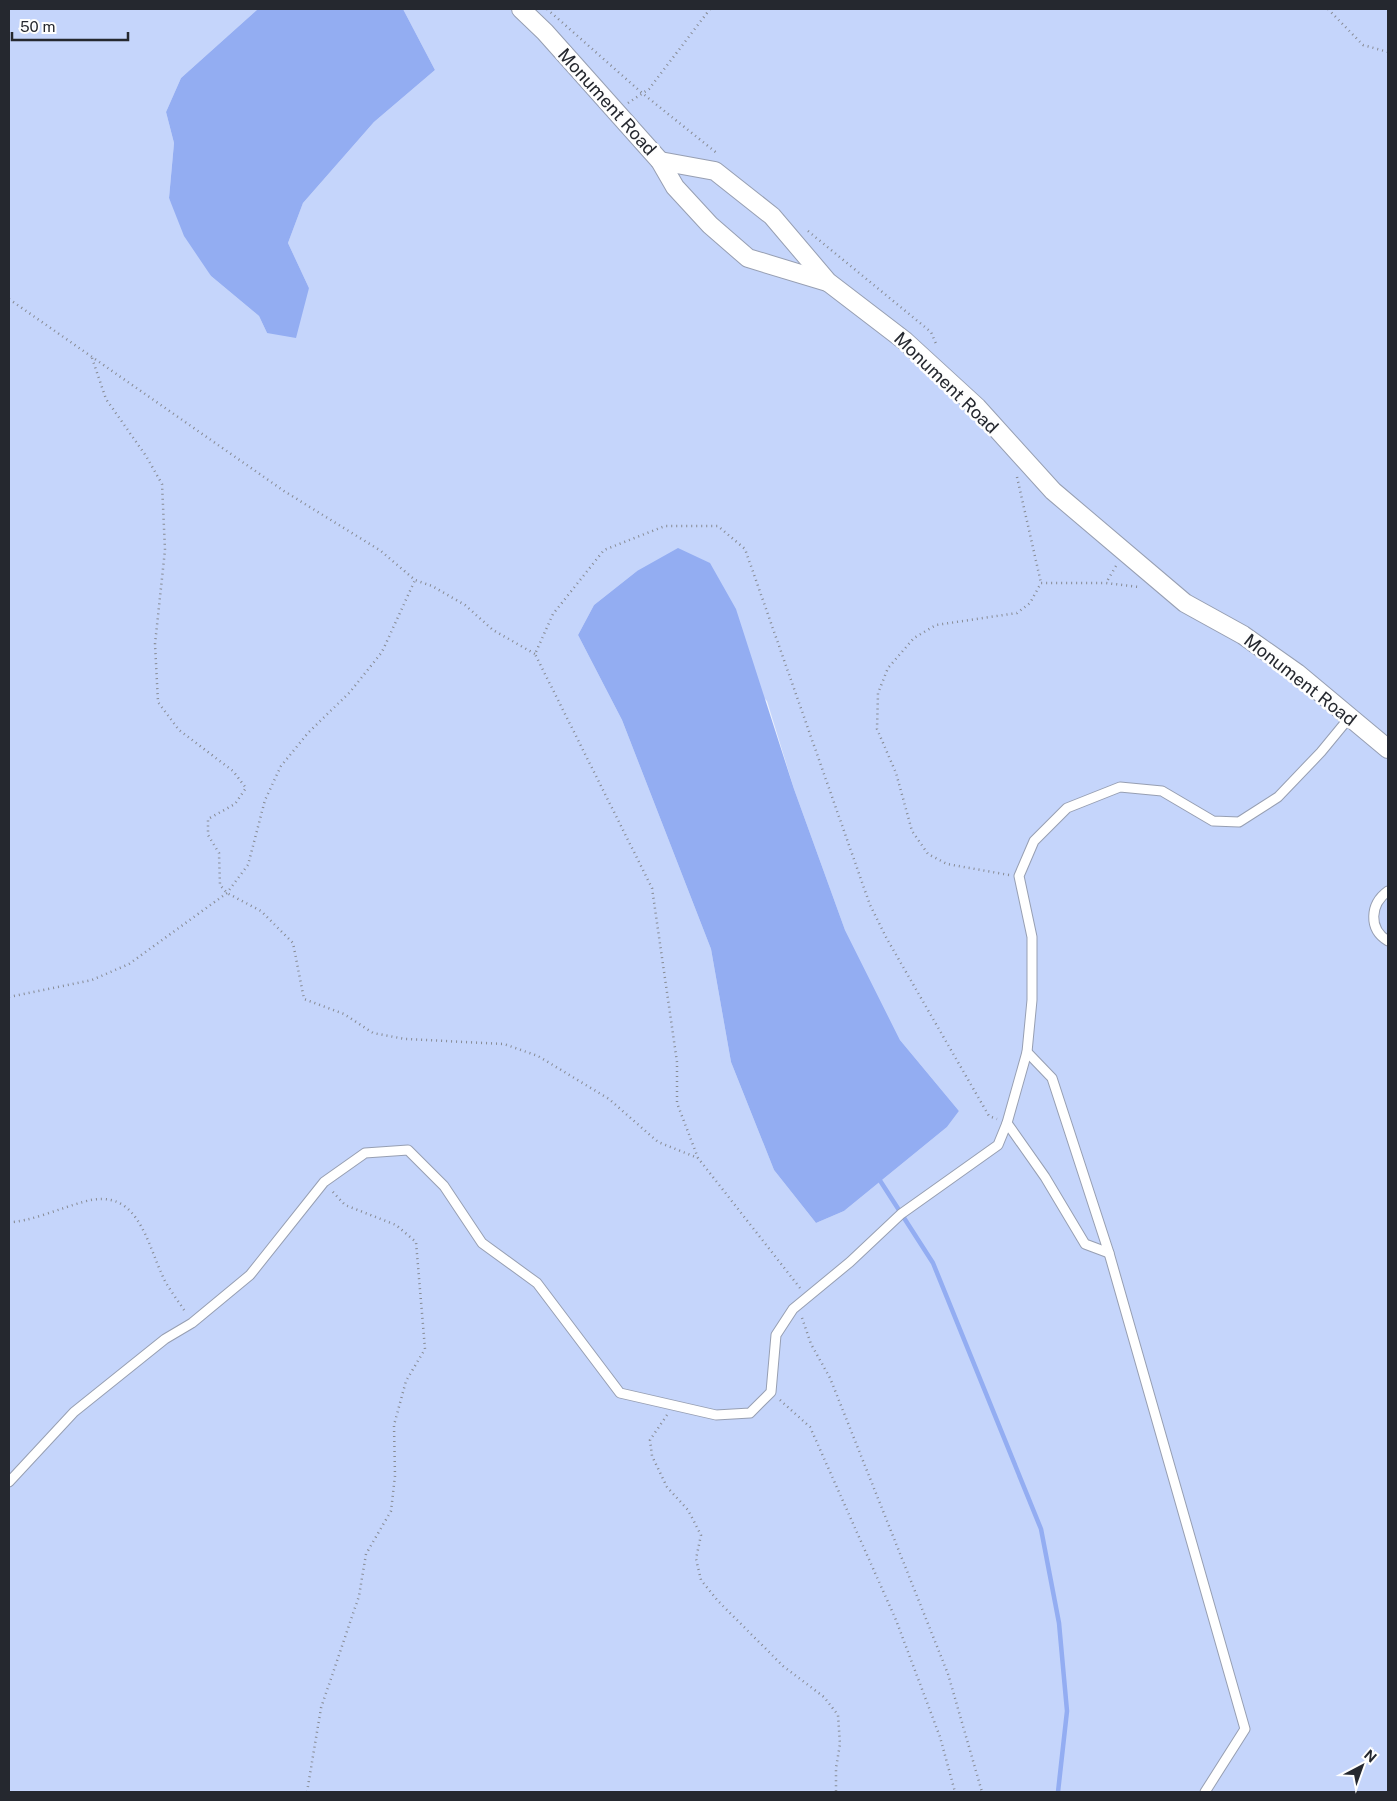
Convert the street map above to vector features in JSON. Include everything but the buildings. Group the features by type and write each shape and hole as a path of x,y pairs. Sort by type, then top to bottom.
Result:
{"street":[{"name":"Monument Road","path":"521,9 545,32 660,161 715,171 772,216 828,282 906,341 977,407 1053,491 1185,603 1244,635 1282,662 1388,749"},
{"path":"660,161 675,187 710,224 748,258 828,282"}],"lane":[{"path":"9,1482 74,1412 165,1339 192,1322 250,1275 324,1182 365,1153 408,1150 444,1186 482,1243 537,1283 620,1393 716,1415 750,1413 772,1392 776,1334 798,1305 850,1262 901,1214 998,1145 1008,1123 1027,1052 1032,1000 1032,937 1019,876 1034,841 1066,808 1120,787 1162,791 1213,820 1239,822 1278,797 1321,752 1349,718"},
{"path":"1388,891 1378,901 1373,914 1376,928 1388,941"},
{"path":"1027,1052 1052,1078 1109,1253 1245,1728 1205,1792"},
{"path":"1008,1123 1045,1177 1085,1244 1109,1253"}],"path":[{"path":"619,117 629,101 649,89 710,9"},
{"path":"1328,9 1363,44 1388,52"},
{"path":"9,299 284,491 381,551 415,580 432,586 465,605 493,630 535,654 652,888 677,1062 677,1104 698,1158 807,1297"},
{"path":"92,358 106,399 146,456 162,484 164,550 155,644 158,702 179,730 233,771 246,788 235,804 208,819 208,835 219,853 220,885 227,893 261,911 293,943 304,999 344,1014 373,1033 404,1039 504,1044 538,1056 609,1099 658,1142 698,1158"},
{"path":"1016,473 1041,583 1030,603 1016,614 936,626 914,638 888,668 878,693 877,729 896,773 912,831 928,854 947,864 1019,876"},
{"path":"535,654 553,614 604,550 665,526 718,526 745,550 870,906 989,1116 1008,1123"},
{"path":"9,997 92,980 129,964 227,893 248,865 265,800 281,766 308,733 350,692 382,652 415,580"},
{"path":"1041,583 1106,583"},
{"path":"306,1792 321,1708 359,1596 366,1554 391,1511 395,1476 394,1425 406,1381 425,1349 416,1242 396,1225 345,1205 324,1182"},
{"path":"9,1222 88,1200 114,1200 124,1204 137,1217 166,1282 192,1322"},
{"path":"798,1305 811,1344 830,1378 944,1666 982,1792"},
{"path":"772,1392 810,1427 896,1620 940,1737 954,1792"},
{"path":"672,1404 662,1425 650,1440 652,1456 667,1487 688,1510 701,1535 696,1559 701,1580 718,1601 783,1666 824,1697 838,1716 840,1744 836,1768 836,1792"}],"shaded area":[{"path":"9,9 258,9 181,78 166,112 174,143 169,198 211,276 259,316 267,333 309,288 288,243 303,203 374,122 435,70 403,9 1388,9 1388,1792 9,1792","holes":["637,571 767,701 794,789 845,930 900,1040 959,1111 947,1127 844,1211 816,1223 774,1170 731,1062 711,949 622,720 578,635 594,605"]}],"water":[{"path":"258,9 403,9 435,70 374,122 303,203 288,243 309,288 296,338 267,333 259,316 211,276 184,236 169,198 174,143 166,112 181,78"},
{"path":"678,548 710,563 736,609 794,789 845,930 900,1040 959,1111 947,1127 844,1211 816,1223 774,1170 731,1062 711,949 622,720 578,635 594,605 637,571"}],"waterway":[{"path":"879,1179 933,1263 1041,1529 1059,1623 1067,1711 1058,1792"}]}
